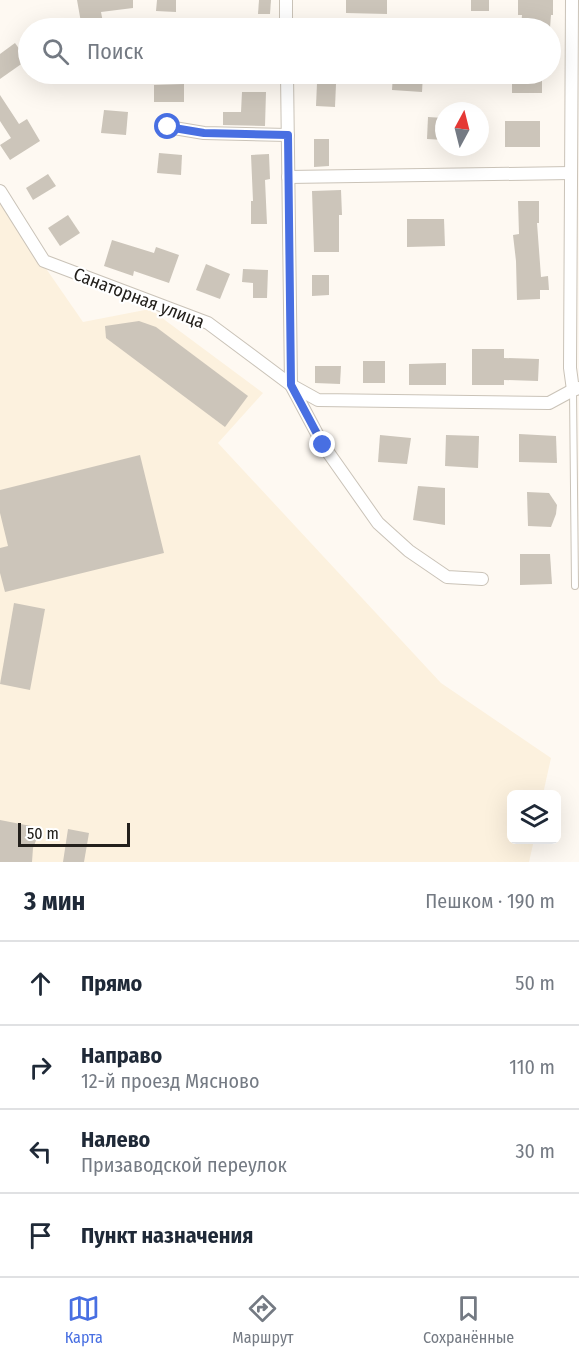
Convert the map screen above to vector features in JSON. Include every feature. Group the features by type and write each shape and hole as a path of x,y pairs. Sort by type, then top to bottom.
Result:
{"street":[{"path":"286,0 286,18"},
{"path":"572,0 570,368 576,389"},
{"path":"287,84 291,385 323,445 378,523 409,551 447,576 482,579"},
{"path":"168,127 204,133 288,135"},
{"path":"288,177 571,173"},
{"name":"Санаторная улица","path":"0,191 44,261 208,323 291,385 318,400 549,403 576,389"}],"lane":[{"path":"575,586 576,389"}],"shaded area":[{"path":"0,202 83,322 150,309 263,393 218,443 441,683 551,758 544,790 507,790 507,844 533,844 529,862 0,862"}],"building":[{"path":"77,0 133,0 133,8 101,12 102,18 80,18"},
{"path":"157,0 176,0 176,12 156,11"},
{"path":"259,0 271,0 270,14 258,14"},
{"path":"346,0 387,0 387,14 346,13"},
{"path":"471,0 489,0 489,11 471,11"},
{"path":"518,0 553,0 553,15 551,18 522,18 522,15 518,15"},
{"path":"15,43 18,47 18,66 0,79 0,54"},
{"path":"184,84 184,102 154,102 154,85"},
{"path":"317,84 336,84 335,107 316,106"},
{"path":"392,84 422,84 422,92 392,90"},
{"path":"512,84 542,84 542,93 512,93"},
{"path":"242,92 266,92 265,126 223,125 223,112 241,112"},
{"path":"0,95 19,124 27,119 40,141 10,160 0,145 11,138 0,121"},
{"path":"104,110 128,112 126,135 101,133"},
{"path":"428,117 435,117 435,139 427,139"},
{"path":"505,121 540,121 540,147 505,147"},
{"path":"314,139 329,139 329,166 314,167"},
{"path":"159,153 182,155 181,175 157,173"},
{"path":"269,154 270,179 265,180 267,224 251,224 251,201 253,201 251,155"},
{"path":"48,174 56,186 33,200 26,188"},
{"path":"341,190 342,215 339,215 339,252 314,252 312,191"},
{"path":"518,201 539,201 539,223 537,223 541,277 548,276 549,290 540,290 540,299 517,300 513,235 519,234"},
{"path":"68,215 80,233 60,246 48,228"},
{"path":"407,219 444,219 445,246 407,247"},
{"path":"112,240 154,253 156,247 179,255 169,283 134,271 133,276 104,266"},
{"path":"206,264 230,274 220,299 196,290"},
{"path":"243,269 268,270 267,298 253,298 253,283 242,282"},
{"path":"312,275 329,275 329,295 312,296"},
{"path":"139,321 156,327 248,396 225,427 106,338 105,326"},
{"path":"472,349 504,349 504,358 539,359 538,381 504,380 504,385 472,385"},
{"path":"363,361 385,361 385,383 363,383"},
{"path":"446,363 446,385 409,385 409,364"},
{"path":"315,366 341,366 340,384 315,383"},
{"path":"519,434 556,436 557,463 519,462"},
{"path":"380,435 411,438 407,464 378,462"},
{"path":"446,435 479,436 478,468 445,466"},
{"path":"140,455 164,553 5,592 0,573 0,548 8,546 0,513 0,490"},
{"path":"418,486 445,488 445,525 413,520"},
{"path":"527,492 549,493 557,505 551,527 528,526"},
{"path":"520,554 550,554 552,584 520,585"},
{"path":"14,603 45,609 30,690 0,684"},
{"path":"0,820 41,828 33,848 32,862 0,862"},
{"path":"68,829 89,833 84,862 63,862"}],"route":[{"path":"168,127 204,133 288,135 291,385 323,445"}]}
